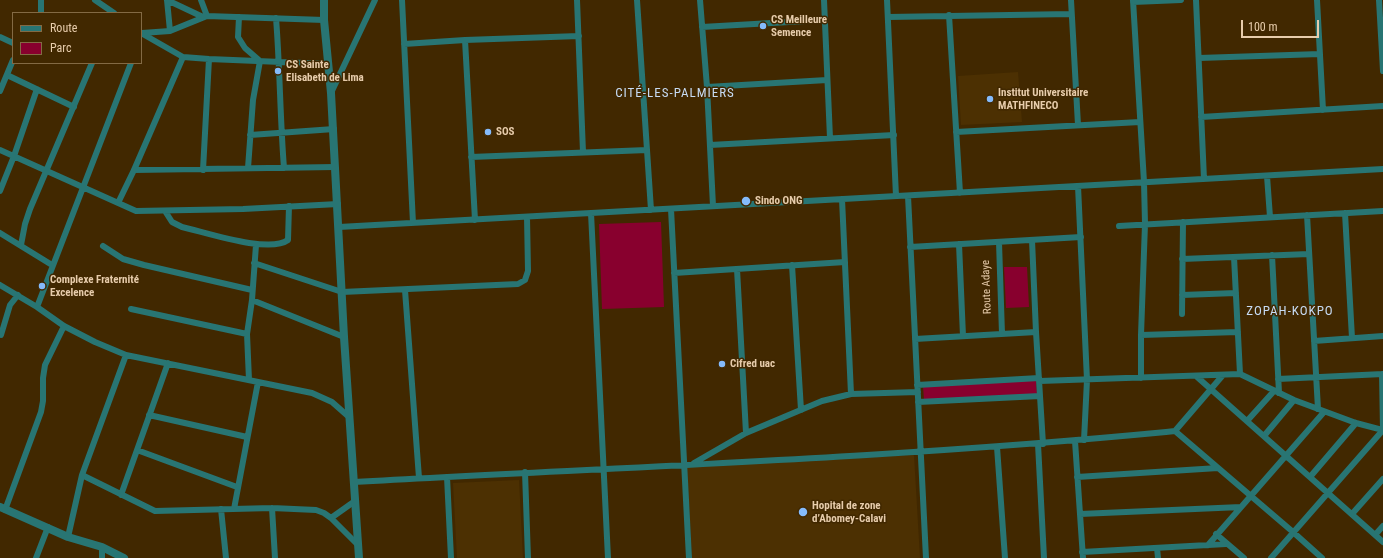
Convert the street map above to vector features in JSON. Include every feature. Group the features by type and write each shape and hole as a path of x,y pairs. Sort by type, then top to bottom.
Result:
{"street":[{"path":"41,0 41,12"},
{"path":"95,0 112,12"},
{"path":"170,30 167,0 205,16 324,20"},
{"path":"201,0 205,16"},
{"path":"324,0 324,20 334,129 344,338 359,558"},
{"path":"331,93 375,0"},
{"path":"402,0 413,223"},
{"path":"577,0 584,152"},
{"path":"637,0 651,210"},
{"path":"700,0 707,87 713,206"},
{"path":"824,0 830,138"},
{"path":"887,0 896,196"},
{"path":"1071,0 1078,125"},
{"path":"1141,378 1145,224 1144,182 1133,1 1181,0"},
{"path":"1196,0 1204,179"},
{"path":"1317,0 1323,110"},
{"path":"1379,0 1383,71"},
{"path":"888,17 1071,14"},
{"path":"948,15 960,193"},
{"path":"142,34 170,30 205,16"},
{"path":"239,17 238,37 245,48 260,61"},
{"path":"276,18 280,62 281,132 284,168"},
{"path":"702,27 824,20"},
{"path":"142,35 182,57 329,64"},
{"path":"404,44 465,40 579,36"},
{"path":"0,37 12,43"},
{"path":"465,40 475,220"},
{"path":"1199,58 1320,54"},
{"path":"118,203 134,170 182,57"},
{"path":"203,170 209,59"},
{"path":"248,168 253,100 260,61"},
{"path":"0,91 12,62"},
{"path":"21,245 25,224 30,209 92,64"},
{"path":"37,307 52,264 131,64"},
{"path":"7,75 74,107"},
{"path":"707,87 827,80"},
{"path":"0,190 14,156 37,89"},
{"path":"1201,117 1383,106"},
{"path":"956,132 1140,122"},
{"path":"250,135 334,129"},
{"path":"710,145 894,135"},
{"path":"0,150 136,211 243,209 338,204"},
{"path":"471,157 647,150"},
{"path":"134,170 335,167"},
{"path":"339,227 1383,169"},
{"path":"1267,176 1270,217"},
{"path":"1078,186 1088,380 1084,440"},
{"path":"908,196 926,558"},
{"path":"842,199 851,394"},
{"path":"165,211 172,222 182,226 256,245 283,244 288,240 289,206"},
{"path":"671,209 689,558"},
{"path":"1119,226 1383,211"},
{"path":"591,213 608,558"},
{"path":"1345,213 1352,338"},
{"path":"1208,545 1286,455 1321,411 1316,377 1307,215"},
{"path":"254,263 342,292 518,284 525,280 528,271 527,217"},
{"path":"1182,314 1183,222"},
{"path":"0,233 52,264"},
{"path":"910,247 1081,237"},
{"path":"1032,240 1036,332 1040,380 1044,558"},
{"path":"997,242 1000,333"},
{"path":"959,244 963,336"},
{"path":"249,380 247,334 252,300 256,245"},
{"path":"103,246 123,259 144,266 252,290"},
{"path":"1182,259 1309,254"},
{"path":"1247,421 1276,392 1278,379 1272,255"},
{"path":"1234,257 1240,374"},
{"path":"674,273 845,262"},
{"path":"792,265 801,410"},
{"path":"737,269 746,433"},
{"path":"0,285 37,307 64,326 95,342 126,355 312,393 332,402 349,417"},
{"path":"405,290 419,478"},
{"path":"1182,295 1236,293"},
{"path":"1,335 10,305 18,296"},
{"path":"252,300 344,338"},
{"path":"131,309 247,334"},
{"path":"64,326 45,365 41,412 3,508 68,536 102,547 124,558"},
{"path":"915,339 1036,332"},
{"path":"1141,334 1238,332"},
{"path":"1314,341 1383,336"},
{"path":"68,536 82,475 126,355"},
{"path":"122,495 168,363"},
{"path":"917,385 1240,374 1276,392 1321,411 1356,423 1383,430"},
{"path":"1271,558 1383,430 1382,374 1278,379"},
{"path":"354,482 1041,444 1175,431 1223,375"},
{"path":"1196,376 1383,542"},
{"path":"234,509 258,382"},
{"path":"693,464 746,433 822,401 851,394 918,392"},
{"path":"918,402 1040,396"},
{"path":"1264,436 1294,400"},
{"path":"149,415 247,437"},
{"path":"1310,477 1356,423"},
{"path":"1175,431 1322,558"},
{"path":"1075,441 1082,555 1157,548 1226,544"},
{"path":"997,446 1004,558"},
{"path":"137,450 237,488"},
{"path":"1077,477 1218,468"},
{"path":"525,472 528,558"},
{"path":"82,475 155,511 272,508 316,510 324,513 358,545"},
{"path":"447,477 451,558"},
{"path":"1352,514 1383,479"},
{"path":"330,518 355,501"},
{"path":"1080,514 1241,506"},
{"path":"272,508 275,558"},
{"path":"221,509 226,558"},
{"path":"1376,535 1383,526"},
{"path":"36,558 48,528"},
{"path":"1216,534 1244,558"},
{"path":"102,547 102,558"},
{"path":"1157,548 1158,558"}],"shaded area":[{"name":"Institut Universitaire MATHFINECO","path":"1018,72 1022,122 961,125 958,76"},
{"name":"Hopital de zone d’Abomey-Calavi","path":"914,455 920,558 692,558 687,467"},
{"path":"519,480 523,558 457,558 453,483"}],"green space":[{"path":"661,222 664,307 602,309 599,224"},
{"path":"1004,267 1027,267 1029,307 1006,308"},
{"path":"1036,380 1037,394 924,400 923,386"}],"place":[{"name":"CS Meilleure Semence","path":"763,26"},
{"name":"CS Sainte Elisabeth de Lima","path":"278,71"},
{"name":"Institut Universitaire MATHFINECO","path":"990,99"},
{"name":"SOS","path":"488,132"},
{"name":"Sindo ONG","path":"746,201"},
{"name":"Complexe Fraternité Excelence","path":"42,286"},
{"name":"Cifred uac","path":"722,364"},
{"name":"Hopital de zone d’Abomey-Calavi","path":"803,512"}],"district":[{"name":"CITÉ-LES-PALMIERS","path":"675,94"},
{"name":"ZOPAH-KOKPO","path":"1290,312"}]}
